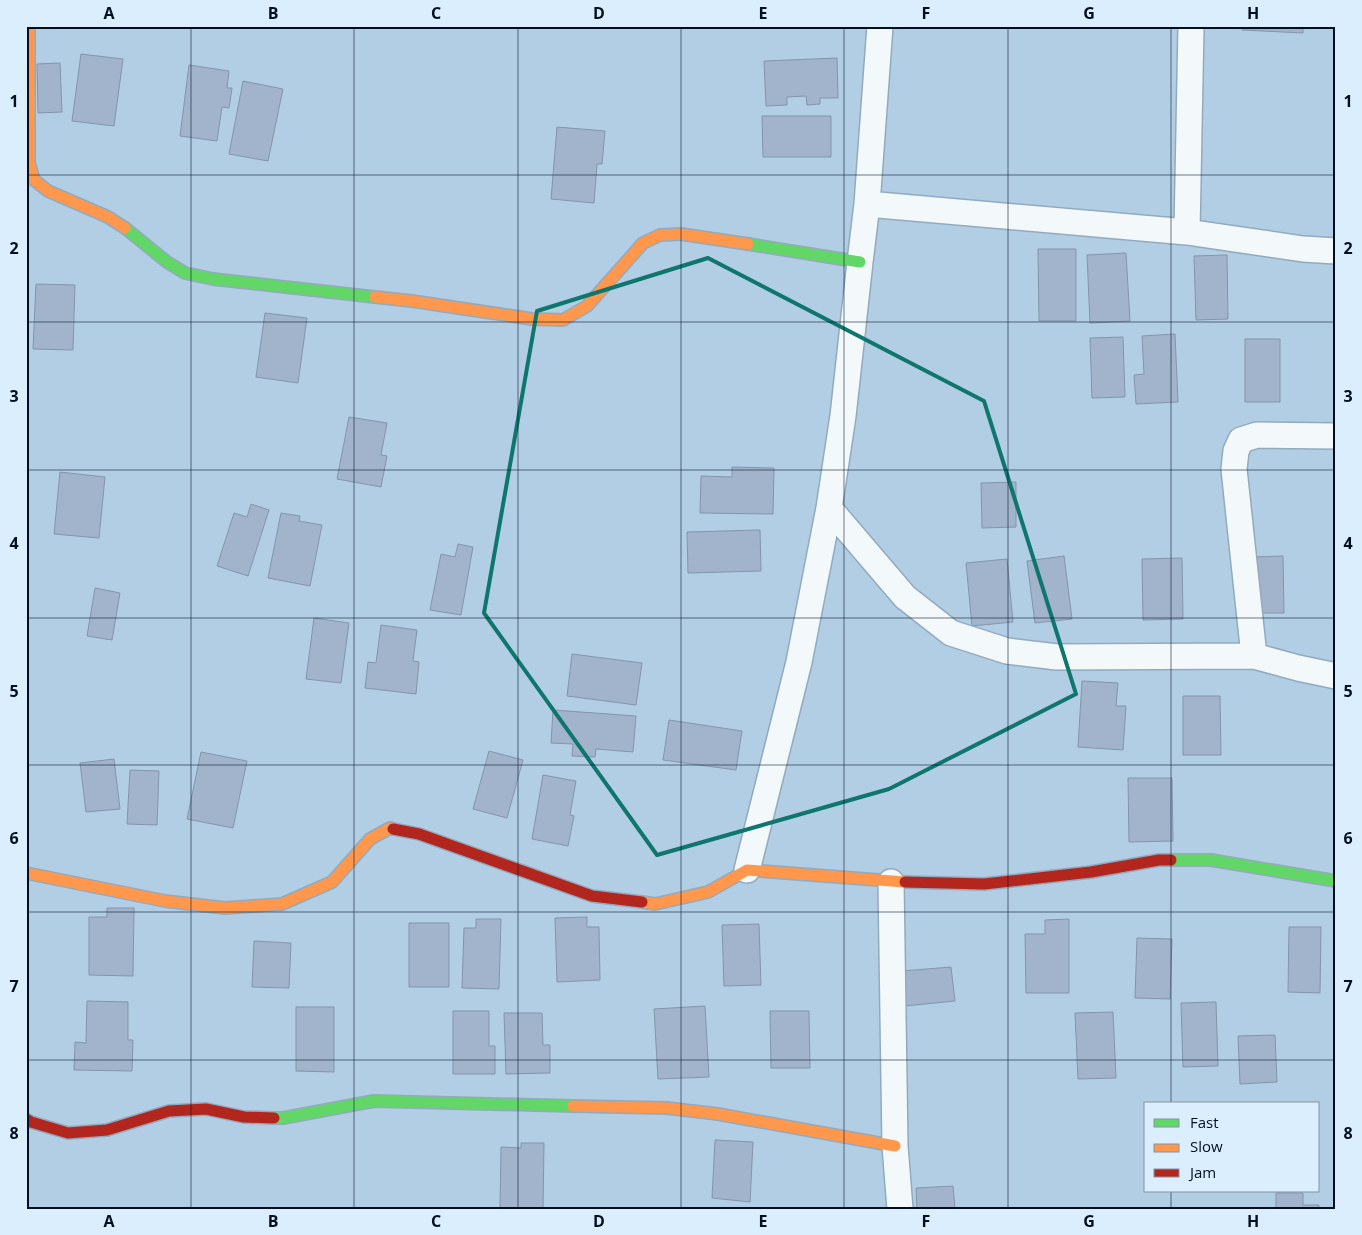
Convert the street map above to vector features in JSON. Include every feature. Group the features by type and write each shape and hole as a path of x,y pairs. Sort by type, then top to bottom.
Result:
{"street":[{"path":"29,26 29,163 34,180 48,191 108,217 129,230 167,262 185,273 213,279 412,301 532,319 563,320 587,306 643,243 660,234 681,234 860,262"},
{"path":"747,870 799,662 829,508 843,416 868,204 880,26"},
{"path":"1187,232 1191,26"},
{"path":"868,204 1187,232 1303,249 1336,251"},
{"path":"1254,656 1234,469 1236,451 1241,440 1257,434 1336,436"},
{"path":"829,508 905,597 951,633 1008,651 1057,657 1254,656 1336,676"},
{"path":"26,873 165,901 225,908 282,904 332,882 370,839 390,828 419,834 592,896 656,904 708,892 747,870 891,882 984,884 1091,872 1159,860 1211,860 1336,881"},
{"path":"891,882 895,1146 900,1209"},
{"path":"26,1118 31,1122 68,1133 107,1130 169,1111 206,1109 244,1116 283,1118 374,1101 667,1108 718,1114 895,1146"}],"highlighted area":[{"path":"708,258 984,401 1076,694 889,789 657,855 484,613 537,311"}],"building":[{"path":"1242,26 1303,26 1303,33 1242,30"},
{"path":"81,54 123,59 114,126 72,121"},
{"path":"837,58 838,98 820,98 820,104 807,105 806,96 787,97 787,105 766,106 764,61"},
{"path":"60,63 62,112 38,113 37,64"},
{"path":"189,65 229,71 227,88 232,88 229,108 222,107 217,141 180,136"},
{"path":"243,81 283,89 268,161 229,154"},
{"path":"762,116 831,116 831,157 763,157"},
{"path":"557,127 605,131 602,164 597,164 594,203 551,199"},
{"path":"1038,249 1076,249 1076,321 1039,321"},
{"path":"1126,253 1130,321 1090,323 1087,255"},
{"path":"1227,255 1228,319 1196,320 1194,256"},
{"path":"36,284 75,285 73,350 33,349"},
{"path":"265,313 307,318 298,383 256,377"},
{"path":"1175,334 1178,402 1136,404 1134,375 1144,374 1142,336"},
{"path":"1123,337 1125,397 1092,398 1090,338"},
{"path":"1245,339 1280,339 1280,402 1245,402"},
{"path":"349,417 387,423 381,455 387,456 381,487 337,479"},
{"path":"732,467 774,468 773,514 700,513 701,476 732,477"},
{"path":"60,472 105,477 99,538 54,534"},
{"path":"1016,482 1016,527 982,528 981,483"},
{"path":"251,504 269,510 248,576 217,566 234,513 247,517"},
{"path":"281,513 300,516 299,521 322,525 310,586 268,578"},
{"path":"760,530 761,571 688,573 687,532"},
{"path":"458,544 473,547 461,615 430,610 441,554 455,557"},
{"path":"1064,556 1072,619 1035,623 1027,561"},
{"path":"1283,556 1284,613 1255,613 1254,557"},
{"path":"1182,558 1183,619 1143,620 1142,559"},
{"path":"1007,559 1013,622 972,626 966,563"},
{"path":"95,588 120,593 112,640 87,636"},
{"path":"314,618 349,623 341,683 306,679"},
{"path":"381,625 417,630 413,661 419,662 416,694 365,688 368,662 376,663"},
{"path":"572,654 642,663 636,705 567,696"},
{"path":"1082,681 1118,683 1116,706 1126,706 1123,750 1078,747"},
{"path":"1183,696 1220,696 1221,755 1183,755"},
{"path":"553,710 636,716 633,752 596,749 595,757 572,756 573,744 551,743"},
{"path":"669,720 742,731 736,770 663,760"},
{"path":"489,751 523,760 507,818 473,809"},
{"path":"201,752 247,761 233,828 187,819"},
{"path":"114,759 120,809 86,812 80,763"},
{"path":"130,770 159,771 157,825 127,824"},
{"path":"543,775 576,781 570,815 574,816 568,846 532,839"},
{"path":"1128,778 1172,778 1173,841 1129,842"},
{"path":"107,908 134,908 133,976 89,975 89,917 107,917"},
{"path":"587,917 587,927 599,927 600,980 557,982 555,918"},
{"path":"476,919 501,919 499,989 462,988 464,928 476,928"},
{"path":"1069,919 1069,993 1026,993 1025,934 1045,934 1045,920"},
{"path":"409,923 449,923 449,987 409,987"},
{"path":"759,924 761,985 724,986 722,925"},
{"path":"1289,927 1321,927 1320,993 1288,992"},
{"path":"1137,938 1172,939 1170,999 1135,998"},
{"path":"254,941 291,943 289,988 252,987"},
{"path":"951,967 955,1001 905,1006 902,971"},
{"path":"87,1001 128,1002 128,1040 133,1040 132,1071 74,1070 75,1042 86,1043"},
{"path":"1216,1002 1218,1066 1183,1067 1181,1003"},
{"path":"705,1006 709,1077 658,1079 654,1009"},
{"path":"296,1007 334,1007 334,1072 296,1071"},
{"path":"453,1011 489,1011 489,1046 495,1046 495,1074 453,1074"},
{"path":"770,1011 809,1011 810,1068 771,1068"},
{"path":"1113,1012 1116,1078 1078,1079 1075,1013"},
{"path":"504,1013 542,1013 543,1045 550,1045 550,1073 506,1074"},
{"path":"1275,1035 1277,1082 1240,1084 1238,1036"},
{"path":"715,1140 753,1142 750,1202 712,1198"},
{"path":"521,1143 544,1143 543,1209 500,1208 501,1147 521,1148"},
{"path":"953,1186 955,1209 917,1209 916,1188"},
{"path":"1276,1193 1303,1193 1303,1205 1319,1205 1319,1209 1276,1209"}],"traffic: fast":[{"path":"125,228 167,262 185,273 213,279 375,297"},
{"path":"748,244 860,262"},
{"path":"1171,860 1211,860 1336,881"},
{"path":"274,1118 283,1118 374,1101 573,1106"}],"traffic: slow":[{"path":"29,26 29,163 34,180 48,191 108,217 125,228"},
{"path":"375,297 532,319 563,320 587,306 643,243 660,235 681,234 748,244"},
{"path":"26,873 165,901 225,908 282,904 332,882 370,839 390,828 393,829"},
{"path":"642,902 655,904 708,892 747,870 905,882"},
{"path":"573,1106 667,1108 718,1114 895,1146"}],"traffic: jam":[{"path":"393,829 419,834 592,896 642,902"},
{"path":"905,882 984,884 1091,872 1159,860 1171,860"},
{"path":"26,1119 68,1133 107,1130 169,1111 206,1109 244,1117 274,1118"}]}
